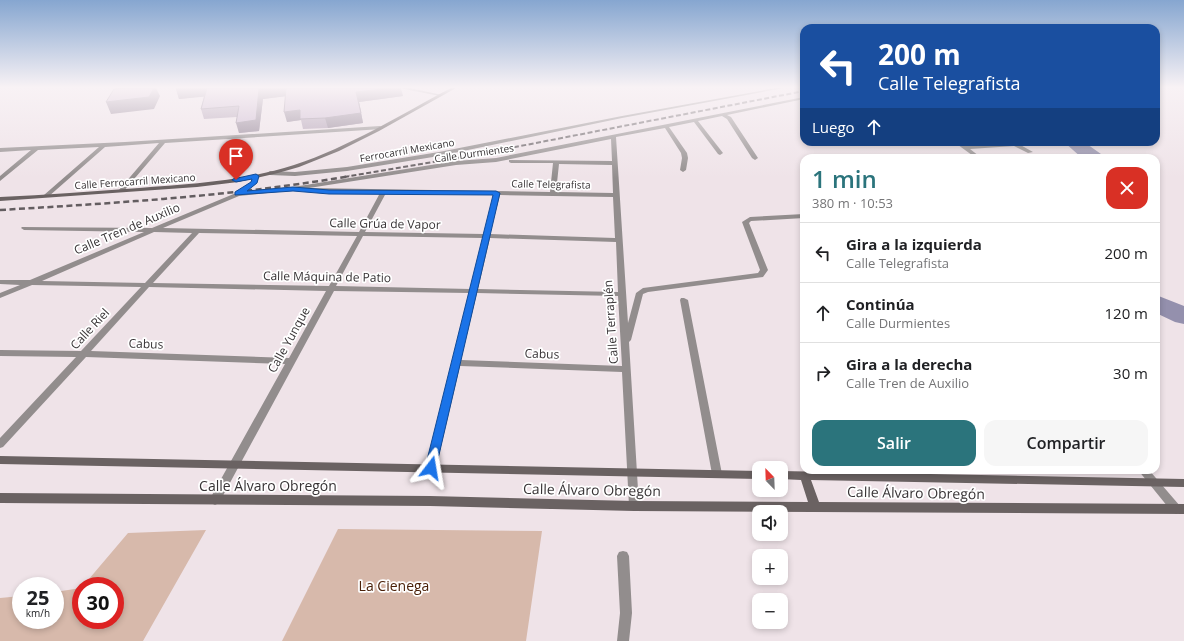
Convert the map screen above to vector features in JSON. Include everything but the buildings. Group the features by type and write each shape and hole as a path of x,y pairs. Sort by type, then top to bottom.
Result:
{"street":[{"name":"Calle Ferrocarril Mexicano","path":"0,200 193,186 256,176 307,162 398,118"},
{"name":"Ferrocarril Mexicano","path":"270,173 295,174 347,169 439,154 617,118"},
{"name":"Calle Durmientes","path":"238,194 293,189 456,163 496,160 710,118"},
{"path":"729,118 755,158"},
{"path":"696,121 720,153"},
{"path":"666,126 684,153 685,158 683,170"},
{"path":"0,150 380,128"},
{"name":"Calle Terraplén","path":"613,136 634,506"},
{"path":"121,191 164,141"},
{"path":"46,196 104,145"},
{"path":"963,146 974,154"},
{"path":"966,148 985,146"},
{"path":"1019,146 1030,152"},
{"path":"0,179 37,148"},
{"path":"496,160 615,163"},
{"path":"554,194 556,162"},
{"name":"Calle Tren de Auxilio","path":"0,296 238,194 254,183 256,176"},
{"name":"Calle Telegrafista","path":"293,189 329,192 617,195"},
{"name":"Calle Yunque","path":"215,500 384,192"},
{"path":"431,468 496,193"},
{"path":"625,346 640,293 646,290 760,275 764,270 745,222 750,219 800,216"},
{"name":"Calle Grúa de Vapor","path":"24,228 486,236 619,240"},
{"name":"Calle Riel","path":"0,444 197,231"},
{"name":"Calle Máquina de Patio","path":"0,282 621,294"},
{"path":"684,300 717,474"},
{"name":"Cabus","path":"0,353 83,354 291,361"},
{"name":"Cabus","path":"456,363 627,369"},
{"name":"Calle Álvaro Obregón","path":"0,460 752,475"},
{"path":"1146,474 1180,509"},
{"name":"Calle Álvaro Obregón","path":"788,475 1184,483"},
{"path":"805,476 815,506"},
{"name":"Calle Álvaro Obregón","path":"0,498 430,501 634,506 1180,509"},
{"path":"623,556 626,613 623,641"}],"green space":[{"name":"La Cienega","path":"338,529 542,531 526,641 282,641"},
{"path":"206,530 143,641 0,641 0,598 12,597 12,629 64,629 64,591 72,589 72,629 124,629 124,577 91,577 128,533"}],"waterway":[{"path":"1078,146 1089,154"},
{"path":"1160,305 1184,316"}],"railway":[{"path":"348,176 474,155 665,118"},
{"path":"0,210 219,194 348,176"},
{"path":"344,177 348,176"}],"route":[{"path":"236,180 256,176 254,183 238,194 293,189 329,192 496,193 431,468"}]}
